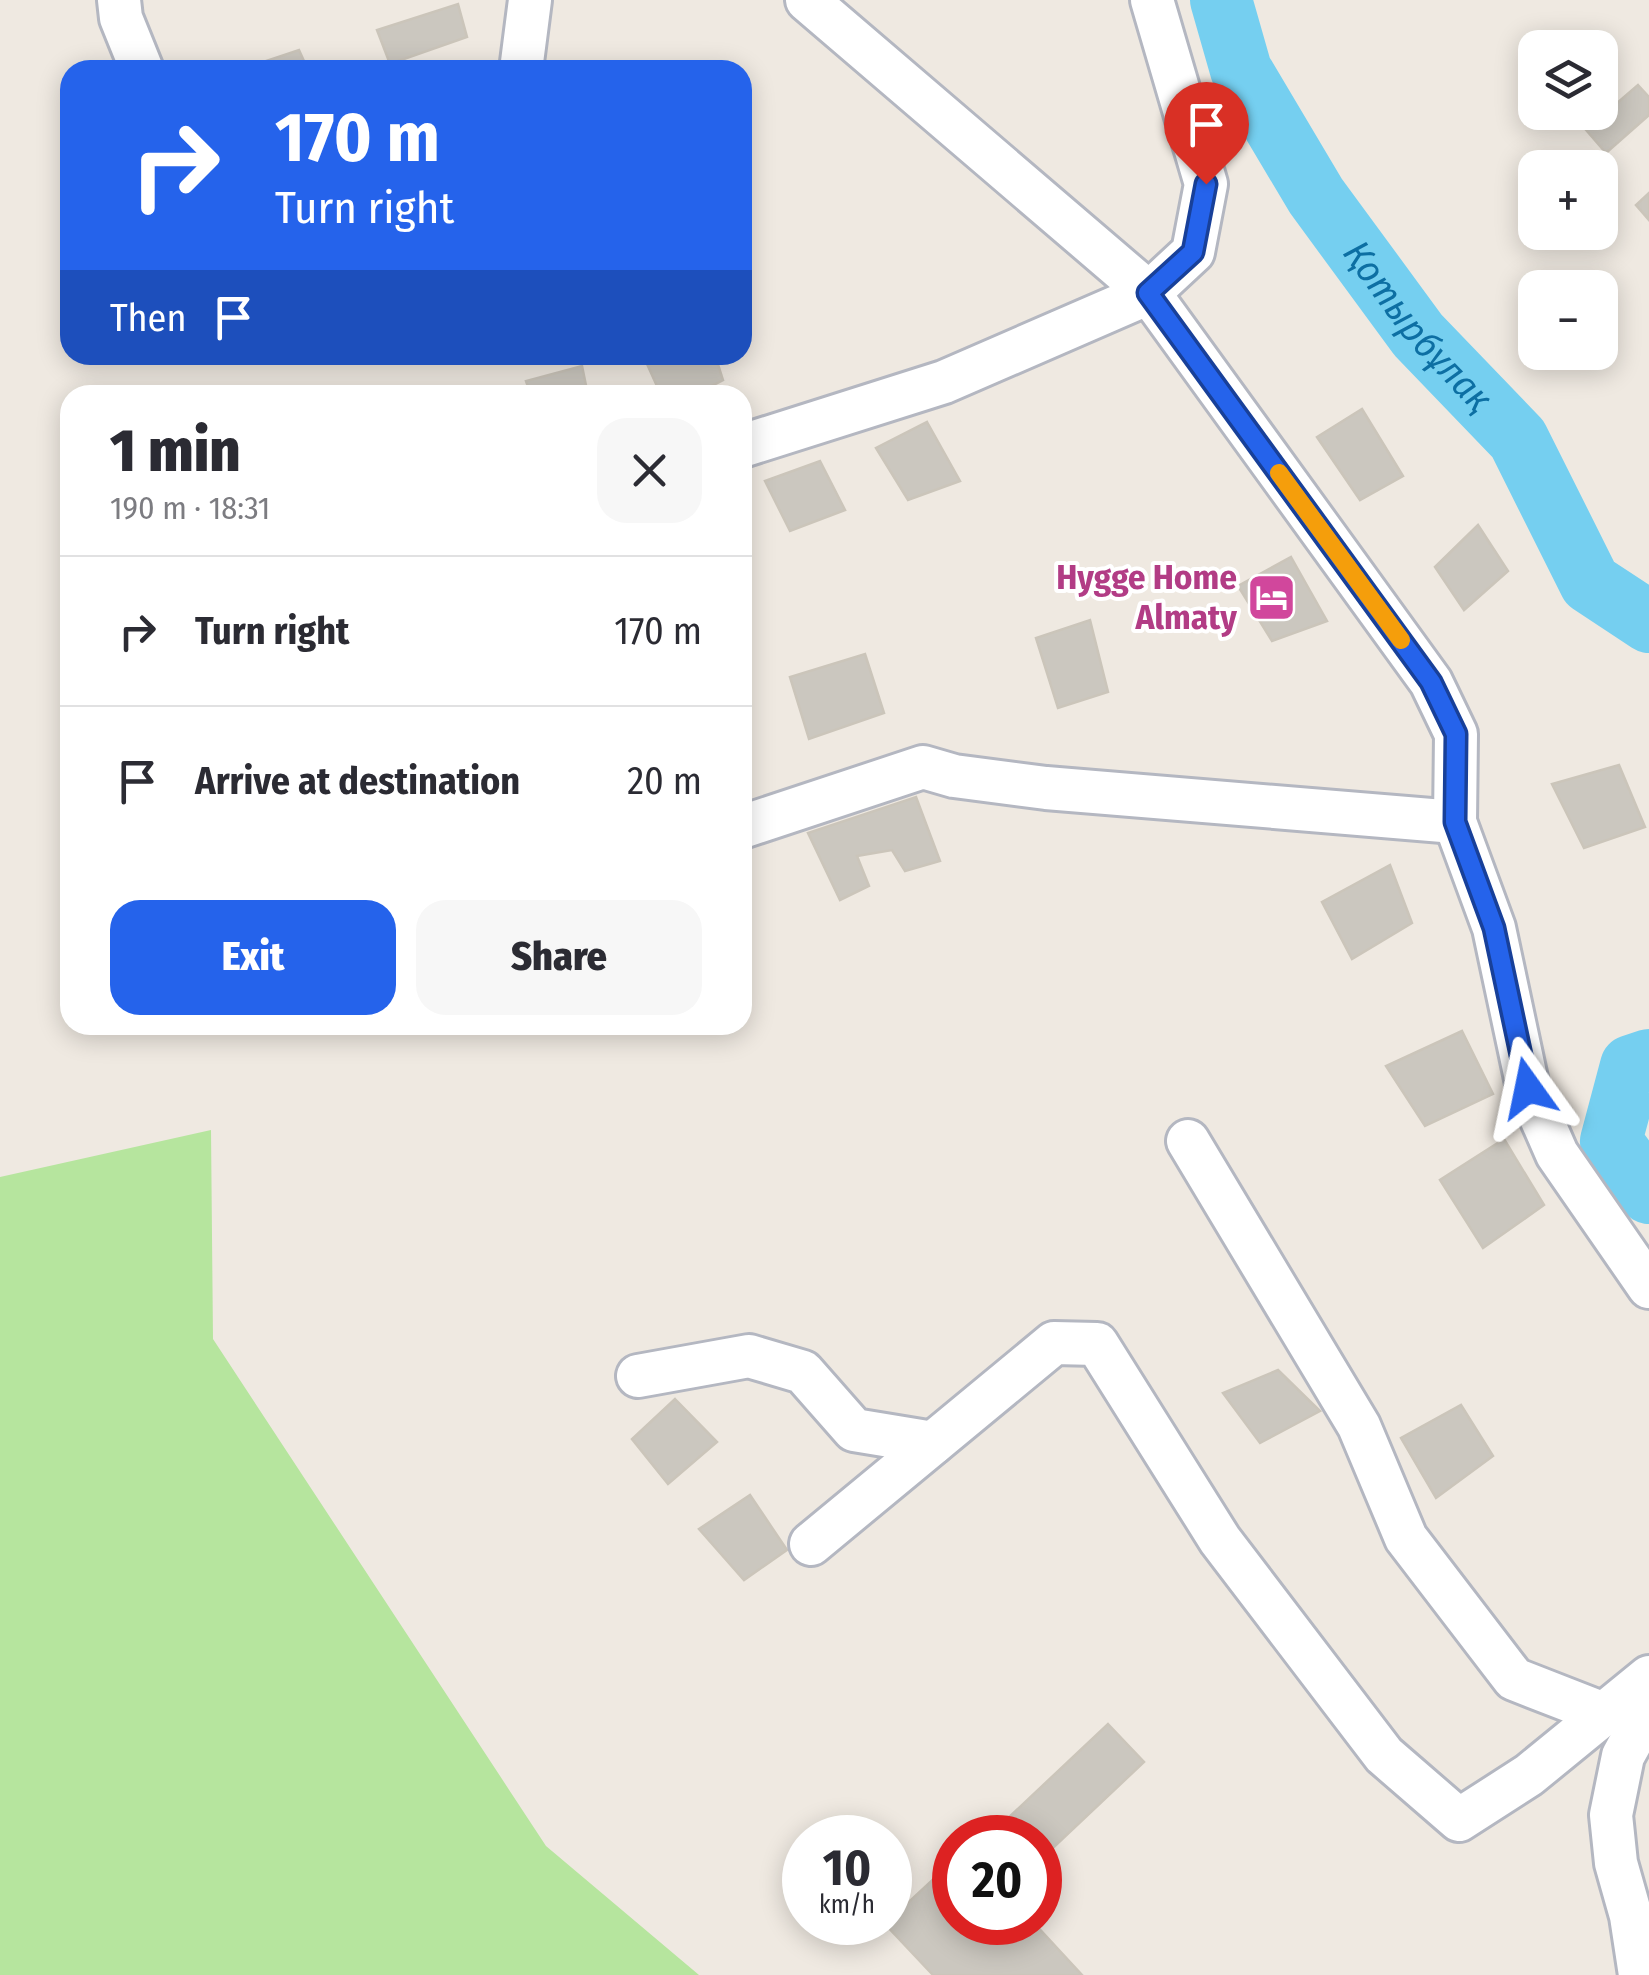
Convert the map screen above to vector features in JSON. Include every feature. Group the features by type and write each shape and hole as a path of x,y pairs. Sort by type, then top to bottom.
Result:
{"street":[{"path":"119,0 121,18 138,60"},
{"path":"522,60 530,0"},
{"path":"807,0 1148,293 1431,682 1456,734 1455,822 1494,928 1528,1088 1557,1154 1649,1287"},
{"path":"752,443 944,382 1148,293 1193,252 1206,184 1152,0"},
{"path":"752,824 922,767 954,776 1046,788 1455,822"},
{"path":"1188,1141 1359,1426 1406,1538 1514,1680 1604,1714"},
{"path":"811,1544 1054,1343 1097,1344 1220,1540 1384,1755 1459,1820 1529,1775 1649,1677"},
{"path":"638,1376 749,1356 802,1372 854,1430 933,1443"},
{"path":"1640,1975 1631,1916 1616,1864 1610,1815 1623,1756 1649,1710"}],"green space":[{"path":"211,1130 213,1339 546,1846 699,1975 0,1975 0,1177"}],"building":[{"path":"458,4 467,37 401,60 388,60 377,30"},
{"path":"299,50 304,60 269,60"},
{"path":"1638,85 1649,97 1649,115 1609,150 1603,150 1586,130 1618,130 1618,102"},
{"path":"1649,193 1649,220 1636,205"},
{"path":"648,365 718,365 723,380 713,385 656,385"},
{"path":"582,366 586,385 527,385 526,381"},
{"path":"1362,409 1403,476 1360,500 1317,437"},
{"path":"927,422 960,481 908,500 876,448"},
{"path":"820,461 845,510 790,531 765,481"},
{"path":"1478,525 1508,571 1464,610 1435,567"},
{"path":"1291,557 1327,621 1272,641 1238,586"},
{"path":"1090,620 1108,692 1058,708 1036,638"},
{"path":"865,654 884,713 809,739 790,677"},
{"path":"1619,765 1645,827 1584,848 1552,784"},
{"path":"916,797 940,861 905,871 892,850 857,856 869,886 840,900 808,833"},
{"path":"1390,865 1412,923 1352,959 1322,902"},
{"path":"1462,1031 1493,1094 1425,1126 1386,1066"},
{"path":"1504,1139 1544,1205 1483,1248 1440,1180"},
{"path":"1278,1370 1320,1411 1260,1443 1223,1393"},
{"path":"675,1399 717,1442 668,1484 632,1439"},
{"path":"1461,1405 1493,1456 1436,1498 1401,1438"},
{"path":"750,1495 787,1550 744,1580 699,1529"},
{"path":"1108,1724 1144,1762 1062,1839 1062,1815 1011,1815"},
{"path":"932,1880 932,1945 1054,1945 1082,1975 933,1975 905,1945 912,1945 912,1899"}],"waterway":[{"name":"Қотырбұлақ","path":"1221,0 1241,70 1316,196 1418,335 1518,439 1590,583 1649,622"},
{"name":"Қотырбұлақ","path":"1649,1060 1631,1066 1611,1141 1649,1193"}],"slow traffic":[{"path":"1279,473 1401,640"}],"place":[{"name":"Hygge Home Almaty","path":"1272,597"}],"route":[{"path":"1206,184 1193,252 1148,293 1431,682 1456,734 1455,822 1494,928 1528,1088"}]}
